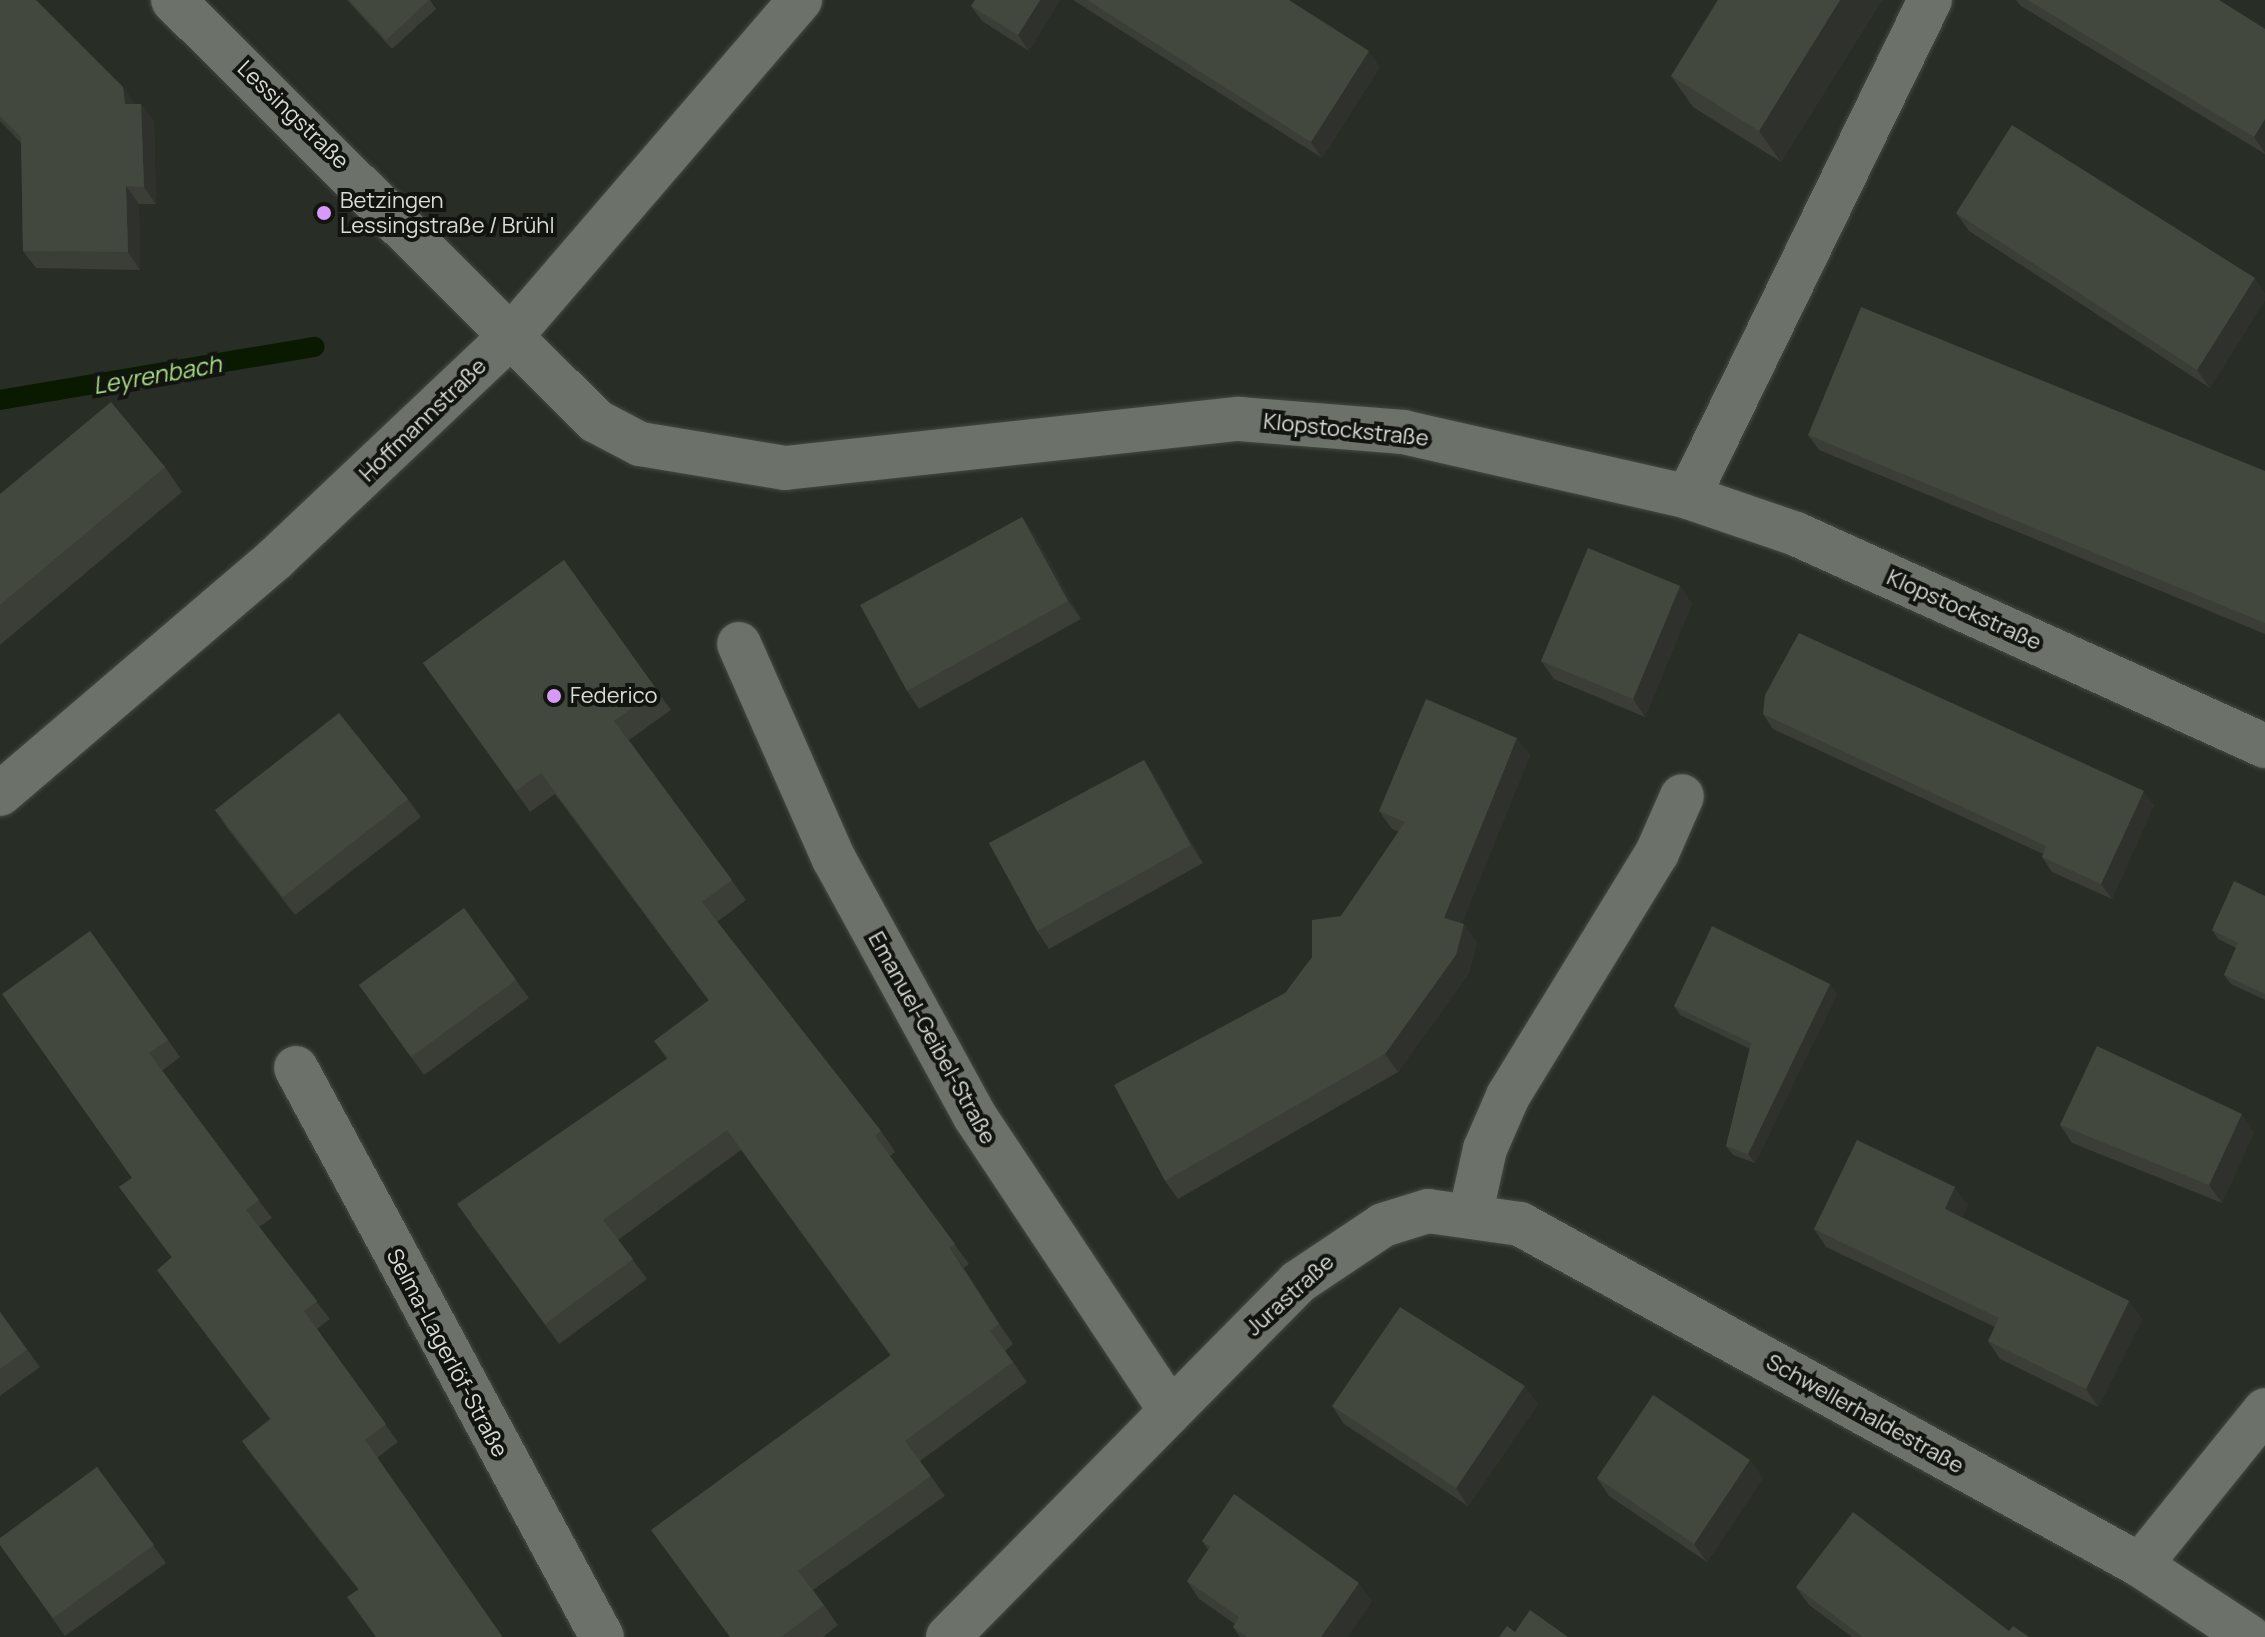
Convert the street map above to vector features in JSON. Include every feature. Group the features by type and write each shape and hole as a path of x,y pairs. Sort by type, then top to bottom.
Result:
{"street":[{"name":"Hoffmannstraße","path":"0,794 275,559 512,335 800,0"},
{"path":"1688,497 1930,0"},
{"name":"Lessingstraße","path":"190,6 512,335"},
{"name":"Klopstockstraße","path":"512,335 596,421 640,444 785,468 1239,419 1403,432 1688,497 1796,534 2265,746"},
{"name":"Emanuel-Geibel-Straße","path":"739,644 834,859 967,1102 1093,1304 1169,1408"},
{"path":"1471,1212 1485,1149 1508,1096 1657,853 1682,796"},
{"name":"Selma-Lagerlöf-Straße","path":"296,1068 602,1637"},
{"name":"Jurastraße","path":"948,1637 1169,1408 1338,1251 1428,1211 1471,1212"},
{"name":"Schwellerhaldestraße","path":"1471,1212 1520,1224 2140,1565 2249,1637"},
{"path":"2140,1565 2265,1410"}],"building":[{"path":"0,0 36,0 123,87 125,104 141,104 144,187 126,186 128,252 23,251 21,137 0,116"},
{"path":"349,0 429,0 386,40"},
{"path":"975,0 1040,0 1018,35 971,6"},
{"path":"1087,0 1289,0 1369,51 1311,142"},
{"path":"1718,0 1840,0 1759,131 1671,76"},
{"path":"2028,0 2219,0 2265,29 2265,119 2254,137"},
{"path":"2012,125 2255,278 2197,370 1956,213"},
{"path":"1861,307 2265,471 2265,623 1808,435"},
{"path":"111,402 165,467 0,605 0,494"},
{"path":"1022,517 1068,601 907,691 860,605"},
{"path":"1588,548 1680,586 1633,699 1541,661"},
{"path":"564,560 657,690 614,721 732,880 702,902 881,1131 875,1136 955,1244 950,1248 999,1324 990,1331 1013,1362 905,1441 931,1476 798,1571 824,1605 781,1637 730,1637 651,1530 891,1355 727,1130 603,1220 633,1259 545,1324 457,1204 668,1058 654,1041 709,1000 541,773 516,791 423,663"},
{"path":"1799,633 2144,791 2101,884 2042,857 2046,846 1763,714 1765,695"},
{"path":"1426,699 1517,738 1444,918 1464,924 1456,955 1385,1054 1165,1181 1114,1085 1285,993 1312,957 1312,920 1341,916 1405,822 1379,811"},
{"path":"339,713 408,799 283,897 215,810"},
{"path":"1144,760 1191,845 1037,931 989,843"},
{"path":"2234,881 2265,896 2265,994 2224,975 2238,943 2212,930"},
{"path":"464,908 516,980 411,1057 359,985"},
{"path":"1712,926 1830,984 1748,1154 1726,1146 1751,1043 1674,1006"},
{"path":"90,931 168,1040 149,1053 259,1200 246,1210 317,1301 304,1311 386,1424 365,1440 502,1636 376,1637 347,1597 359,1589 242,1441 271,1419 157,1270 172,1257 119,1187 132,1178 2,994"},
{"path":"2097,1046 2242,1114 2209,1185 2060,1125"},
{"path":"1857,1140 1955,1187 1945,1209 2129,1301 2086,1389 1988,1341 1999,1318 1814,1229"},
{"path":"1400,1307 1525,1386 1456,1488 1332,1406"},
{"path":"0,1312 27,1350 0,1369"},
{"path":"1653,1395 1750,1460 1694,1544 1597,1478"},
{"path":"97,1467 154,1545 53,1618 0,1545 0,1538"},
{"path":"1234,1494 1359,1583 1321,1637 1247,1637 1233,1627 1239,1617 1187,1581 1210,1547 1202,1541"},
{"path":"1853,1512 2009,1631 2013,1626 2029,1637 1863,1637 1796,1587"},
{"path":"1530,1610 1568,1637 1499,1637 1507,1626 1515,1632"}],"waterway":[{"name":"Leyrenbach","path":"0,400 315,347"}],"place":[{"name":"Betzingen Lessingstraße / Brühl","path":"324,213"},
{"name":"Federico","path":"554,696"}]}
